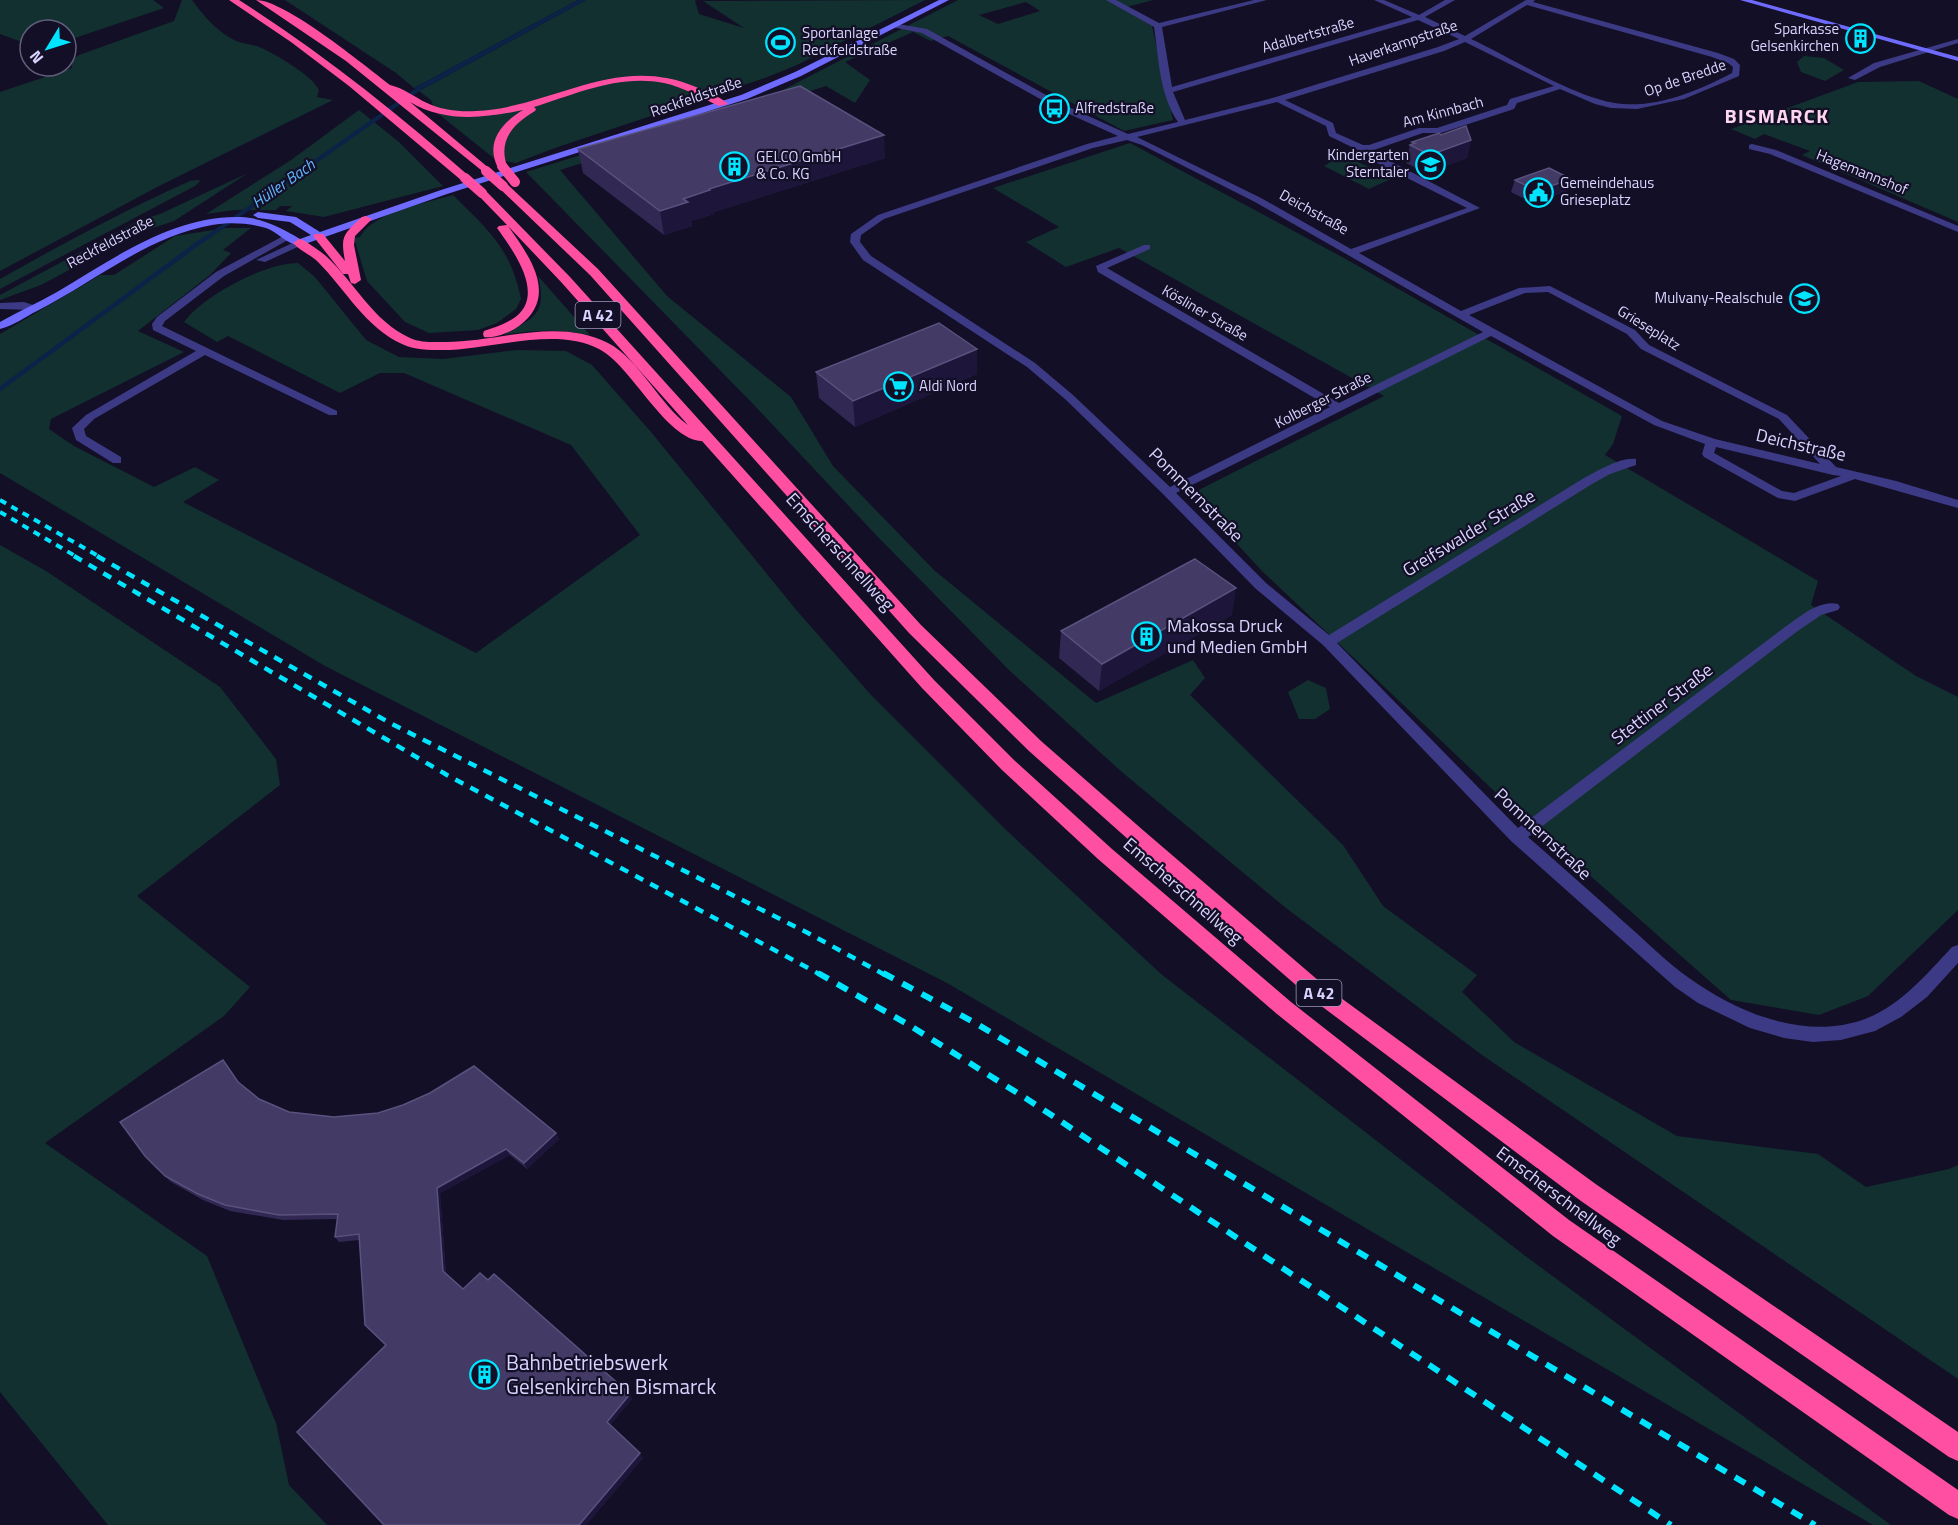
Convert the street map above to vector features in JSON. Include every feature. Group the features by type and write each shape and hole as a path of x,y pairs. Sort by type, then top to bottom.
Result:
{"highway":[{"name":"A 42","path":"233,0 356,85 482,193"},
{"name":"A 42","path":"260,0 333,46 387,88 415,105 486,171 509,184"},
{"path":"415,105 443,112 492,113 597,84 636,78 652,78 679,84 723,104"},
{"path":"509,184 499,159 498,146 502,133 518,116 539,106 602,86 633,81 659,83 678,90 710,108"},
{"name":"Emscherschnellweg","path":"509,184 548,228 594,272 915,629 1035,746 1137,836 1319,993 1589,1193 1958,1448"},
{"path":"314,233 393,325 403,333 418,339 454,342 497,332 513,325 526,315 534,303 534,286 518,248 489,210 482,193"},
{"name":"Emscherschnellweg","path":"482,193 581,297 928,684 1008,765 1105,854 1284,1008 1561,1228 1958,1506"},
{"path":"356,282 348,245 349,235 366,219"},
{"path":"295,239 321,258 381,326 408,342 425,346 467,346 542,334 586,340 604,346 617,356 680,426 710,442"}],"street":[{"name":"Reckfeldstraße","path":"333,413 157,328 157,324 188,296 220,274 295,239 366,219 723,104 798,74 945,0"},
{"path":"1110,0 1158,26 1263,0"},
{"name":"Op de Bredde","path":"1378,0 1420,17 1604,104 1635,107 1669,100 1736,74 1737,67 1731,61 1704,51 1529,1"},
{"name":"Adalbertstraße","path":"1169,90 1420,17 1450,0"},
{"path":"1744,0 1958,59"},
{"name":"Haverkampstraße","path":"1125,136 1279,99 1441,49 1465,39 1529,1"},
{"name":"Deichstraße","path":"895,25 924,31 1051,102 1125,136 1145,142 1245,193 1634,412 1711,442 1855,476"},
{"path":"1158,26 1169,90 1176,115 1182,122"},
{"path":"1852,78 1877,65 1958,41"},
{"name":"Am Kinnbach","path":"1361,148 1370,148 1422,130 1438,131 1512,107 1513,101 1562,86"},
{"path":"1279,99 1330,125 1332,134 1361,148 1380,161 1475,208 1352,252"},
{"name":"Pommernstraße","path":"1125,136 1089,146 881,217 856,234 855,242 867,258 1035,368 1070,398 1261,586 1328,642 1517,837 1673,975 1707,1001 1740,1018 1776,1029 1810,1034 1844,1033 1871,1025 1896,1012 1958,952"},
{"name":"Hagemannshof","path":"1752,147 1773,152 1958,229"},
{"name":"Reckfeldstraße","path":"314,233 370,210 444,192"},
{"name":"Reckfeldstraße","path":"0,326 27,308 150,242 205,221 259,215 293,219 314,233"},
{"name":"Reckfeldstraße","path":"205,221 250,222 276,226 295,239"},
{"name":"Kösliner Straße","path":"1147,247 1101,266 1102,270 1339,408"},
{"name":"Grieseplatz","path":"1461,315 1523,290 1550,289 1631,332 1645,347 1783,417 1833,471"},
{"path":"1,313 27,308"},
{"name":"Kolberger Straße","path":"1168,492 1194,482 1491,332"},
{"path":"117,460 80,438 78,428 90,417 204,351"},
{"name":"Deichstraße","path":"1711,442 1708,454 1778,494 1795,497 1855,476"},
{"name":"Greifswalder Straße","path":"1328,642 1588,481 1606,471 1632,462"},
{"path":"1855,476 1958,504"},
{"name":"Stettiner Straße","path":"1517,837 1807,618 1816,612 1833,607"}],"green space":[{"path":"0,0 153,0 164,8 78,37 78,18 18,18 18,41 0,34"},
{"path":"182,0 192,0 211,23 223,33 239,42 266,50 283,60 315,84 319,90 317,97 333,100 159,186 0,271 0,92 42,78 78,78 79,55 174,21"},
{"path":"285,0 578,0 414,88 396,73"},
{"path":"586,0 697,0 695,1 699,14 744,28 703,1 925,0 797,65 765,78 516,163 496,160 436,112 431,100 419,91"},
{"path":"958,0 1153,0 1123,8 1152,26 1173,120 1124,131 948,36 931,41 913,32 845,62 870,80 855,103 826,86 560,170 667,296 791,397 833,466 934,570 1096,703 1193,660 1205,678 1190,695 1343,845 1383,906 1477,975 1462,992 1514,1042 1677,1136 1818,1154 1866,1187 1958,1165 1958,1379 1482,1055 1286,908 1123,773 1010,671 526,172 771,96","holes":["1026,2 1040,11 998,24 979,15"]},
{"path":"1804,56 1824,58 1844,70 1825,81 1801,72 1797,62"},
{"path":"1919,81 1958,99 1958,222 1802,155 1810,151 1764,134 1755,139 1731,129 1858,82"},
{"path":"359,110 399,142 443,186 324,217 286,211 292,206 280,206 276,210 234,210 206,214 291,160"},
{"path":"1130,143 1344,258 1622,416 1613,444 1605,455 1818,581 1811,605 1916,676 1958,697 1958,910 1868,996 1819,1015 1731,1000 1491,788 1262,571 1191,494 1384,396 1119,248 1066,267 1026,242 1059,227 993,188"},
{"path":"1339,157 1395,177 1369,189 1324,166"},
{"path":"248,173 174,221 141,232 41,285 0,300 0,295 140,220 160,214"},
{"path":"190,181 200,181 195,186 0,289 0,279 47,253 142,204"},
{"path":"453,195 487,230 504,253 511,266 521,299 516,309 497,323 478,330 429,333 405,322 367,281 354,238 360,237 367,228 388,215"},
{"path":"226,228 251,228 223,250 231,253 210,275 138,331 184,352 51,419 49,429 74,446 154,487 195,467 219,480 183,502 476,653 640,535 571,445 404,373 380,373 340,393 228,336 217,342 184,322 205,302 235,283 284,264 298,263 315,277 366,340 399,357 443,359 517,350 566,351 592,365 651,432 798,612 872,696 1004,828 1161,974 1528,1258 1891,1525 1873,1525 947,983 325,666 0,473 0,334 100,275 114,275 175,236"},
{"path":"538,276 590,335 546,331 502,335 535,314 541,299"},
{"path":"0,545 46,571 220,687 276,759 280,785 137,896 250,987 224,1016 45,1143 207,1256 276,1423 289,1485 327,1525 108,1525 0,1392"},
{"path":"1308,680 1326,688 1330,709 1315,719 1299,719 1288,692"}],"water":[{"path":"578,0 586,0 419,91 414,88"}],"building":[{"name":"GELCO GmbH & Co. KG","path":"800,86 884,135 709,189 683,199 688,202 660,211 578,149"},
{"path":"1466,126 1471,140 1430,155 1410,145 1415,143 1412,142"},
{"path":"1549,168 1571,179 1537,191 1515,180"},
{"path":"939,323 977,349 853,401 816,372"},
{"path":"1195,559 1236,588 1102,664 1061,631"},
{"name":"Bahnbetriebswerk Gelsenkirchen Bismarck","path":"223,1060 238,1082 259,1099 289,1112 334,1117 378,1113 403,1105 430,1093 474,1066 556,1133 524,1163 506,1149 437,1188 443,1271 463,1289 480,1273 488,1280 494,1274 630,1394 607,1422 640,1453 579,1525 384,1525 297,1432 386,1345 365,1325 359,1234 335,1237 338,1214 279,1215 225,1205 198,1194 165,1176 145,1156 120,1122"}],"waterway":[{"name":"Hüller Bach","path":"202,241 423,86"},
{"name":"Hüller Bach","path":"0,389 204,239"}],"railway":[{"path":"0,500 100,557"},
{"path":"0,512 77,557"},
{"path":"74,556 447,775 821,975"},
{"path":"97,556 390,723 808,933 885,975"},
{"path":"818,973 909,1025 1027,1099 1671,1525"},
{"path":"883,973 977,1024 1815,1525"}],"place":[{"name":"Sparkasse Gelsenkirchen","path":"1860,38"},
{"name":"Sportanlage Reckfeldstraße","path":"781,42"},
{"name":"Alfredstraße","path":"1054,108"},
{"name":"Kindergarten Sterntaler","path":"1430,164"},
{"name":"GELCO GmbH & Co. KG","path":"735,166"},
{"name":"Gemeindehaus Grieseplatz","path":"1539,192"},
{"name":"Mulvany-Realschule","path":"1804,298"},
{"name":"Aldi Nord","path":"898,386"},
{"name":"Makossa Druck und Medien GmbH","path":"1146,636"},
{"name":"Bahnbetriebswerk Gelsenkirchen Bismarck","path":"485,1375"}],"district":[{"name":"BISMARCK","path":"1777,116"}]}
